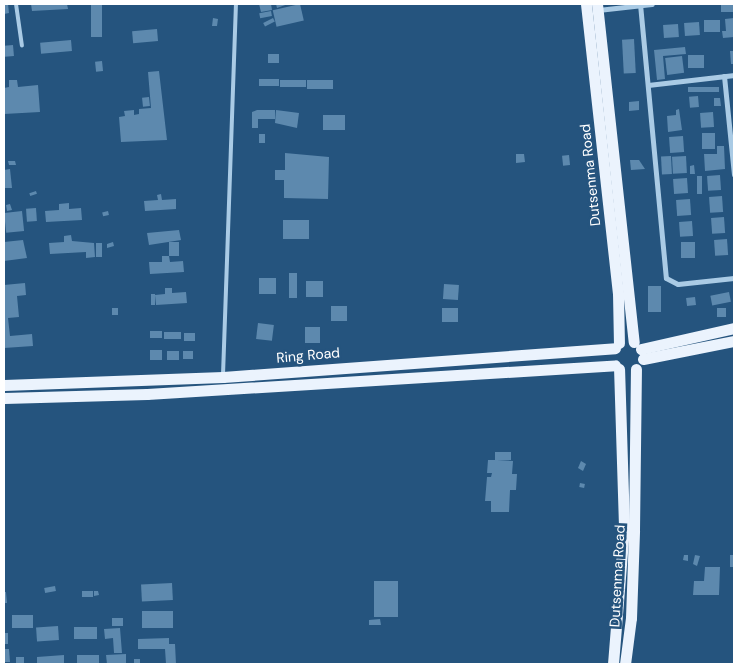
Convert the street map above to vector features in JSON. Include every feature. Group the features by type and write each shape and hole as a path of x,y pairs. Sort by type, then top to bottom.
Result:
{"main road":[{"name":"Dutsenma Road","path":"586,4 618,293 617,367 624,526 613,664"},
{"name":"Dutsenma Road","path":"598,7 639,355 633,570 625,664"},
{"path":"4,398 224,389 617,367 639,355 734,328"},
{"path":"639,355 734,341"},
{"name":"Ring Road","path":"4,385 223,377 617,346 639,355"}],"street":[{"path":"640,4 666,278 678,284 734,278"},
{"path":"598,7 652,4"},
{"path":"648,85 734,75"},
{"path":"724,76 734,174"}],"lane":[{"path":"16,4 22,46"},
{"path":"224,389 236,4"}],"building":[{"path":"4,4 8,4 9,13 4,14"},
{"path":"31,4 67,4 68,9 32,11"},
{"path":"91,4 102,4 102,37 91,37"},
{"path":"259,4 271,4 272,10 261,12"},
{"path":"276,4 288,4 277,8"},
{"path":"300,4 304,21 277,27 273,10"},
{"path":"721,5 734,5 734,12 721,12"},
{"path":"271,11 272,16 260,18 259,13"},
{"path":"213,18 218,19 217,26 212,26"},
{"path":"273,18 275,22 265,27 263,23"},
{"path":"734,18 734,31 726,31 725,19"},
{"path":"704,20 720,20 720,32 704,32"},
{"path":"699,22 700,35 685,36 684,23"},
{"path":"678,24 679,37 664,38 663,25"},
{"path":"157,29 158,41 133,43 132,31"},
{"path":"722,31 734,31 734,37 723,38"},
{"path":"634,39 636,73 624,74 622,40"},
{"path":"71,40 72,51 41,54 40,43"},
{"path":"13,45 14,56 5,57 4,46"},
{"path":"685,47 686,54 663,56 665,79 657,80 654,50"},
{"path":"730,51 734,51 734,64 731,64"},
{"path":"268,54 279,54 279,63 268,63"},
{"path":"688,55 704,55 704,68 688,68"},
{"path":"682,56 684,73 667,75 665,58"},
{"path":"102,61 103,71 96,72 95,62"},
{"path":"159,71 167,140 121,142 119,117 125,116 124,111 134,110 134,115 139,114 139,109 151,108 148,72"},
{"path":"259,79 279,79 279,86 259,86"},
{"path":"9,80 17,80 18,87 38,85 40,112 4,114 4,88 9,87"},
{"path":"280,80 306,80 306,87 280,87"},
{"path":"307,80 333,80 333,89 307,89"},
{"path":"688,87 719,87 719,92 688,92"},
{"path":"698,96 699,107 690,108 689,97"},
{"path":"149,97 150,106 143,107 142,98"},
{"path":"714,98 720,98 721,106 714,106"},
{"path":"639,101 639,110 629,111 629,102"},
{"path":"679,109 682,130 668,132 667,116 676,115 676,110"},
{"path":"257,110 275,110 275,119 258,119 258,128 252,128 252,112"},
{"path":"276,110 299,113 297,128 275,123"},
{"path":"713,112 714,127 701,128 700,113"},
{"path":"323,115 345,115 345,130 323,130"},
{"path":"702,133 715,133 715,149 702,149"},
{"path":"259,134 265,134 265,143 259,143"},
{"path":"683,136 684,152 670,153 669,137"},
{"path":"717,146 724,146 725,169 705,171 704,154 717,154"},
{"path":"285,153 329,157 328,199 284,198 284,180 275,180 275,170 285,170"},
{"path":"516,154 524,154 525,162 516,163"},
{"path":"569,155 570,165 563,166 562,156"},
{"path":"671,156 672,174 662,174 661,157"},
{"path":"686,156 687,173 673,174 672,157"},
{"path":"630,160 639,160 645,169 631,170"},
{"path":"8,161 15,161 16,165 9,165"},
{"path":"694,165 695,174 690,174 690,166"},
{"path":"10,169 12,188 4,188 4,170"},
{"path":"720,175 721,190 708,191 707,176"},
{"path":"697,176 702,176 702,194 697,194"},
{"path":"687,178 688,193 674,194 673,179"},
{"path":"36,191 37,194 30,196 29,193"},
{"path":"161,194 162,200 176,199 176,209 145,211 144,201 158,200 157,195"},
{"path":"722,196 723,212 710,213 709,197"},
{"path":"690,199 691,215 677,216 676,200"},
{"path":"69,203 69,209 81,208 82,220 46,222 45,211 59,210 59,204"},
{"path":"10,204 12,210 7,211 6,205"},
{"path":"36,208 37,221 27,222 26,209"},
{"path":"22,211 24,231 6,233 4,213"},
{"path":"108,211 109,215 103,216 102,212"},
{"path":"724,217 725,233 712,234 711,218"},
{"path":"283,220 309,220 309,239 283,239"},
{"path":"692,221 693,236 680,237 679,222"},
{"path":"179,230 181,240 149,245 147,233"},
{"path":"71,235 72,241 94,243 95,257 86,258 86,252 50,254 49,243 64,242 64,236"},
{"path":"727,239 728,255 715,256 714,240"},
{"path":"23,240 27,258 4,261 4,242"},
{"path":"113,242 114,246 107,248 107,244"},
{"path":"169,242 179,242 179,256 169,256"},
{"path":"681,242 695,242 695,258 681,258"},
{"path":"96,243 102,243 102,257 96,257"},
{"path":"162,256 169,256 170,262 183,261 184,272 150,274 149,262 162,262"},
{"path":"289,273 297,273 297,298 289,298"},
{"path":"259,278 276,278 276,294 259,294"},
{"path":"306,281 323,281 323,297 306,297"},
{"path":"25,283 26,295 17,296 19,317 8,318 10,336 32,334 33,346 4,348 4,285"},
{"path":"444,284 459,285 458,300 443,299"},
{"path":"648,286 661,286 661,312 648,312"},
{"path":"165,288 172,288 172,293 186,292 187,303 156,305 155,295 165,294"},
{"path":"729,292 731,302 712,305 710,296"},
{"path":"151,294 155,294 155,305 151,305"},
{"path":"695,297 696,305 687,306 686,298"},
{"path":"331,306 347,306 347,321 331,321"},
{"path":"112,308 118,308 118,315 112,315"},
{"path":"442,308 458,308 458,322 442,322"},
{"path":"717,308 726,308 726,317 717,317"},
{"path":"258,323 274,325 272,341 256,339"},
{"path":"305,327 320,327 320,343 305,343"},
{"path":"150,331 162,331 162,338 150,338"},
{"path":"164,332 181,332 181,339 164,339"},
{"path":"184,333 195,333 195,341 184,341"},
{"path":"150,350 162,350 162,360 150,360"},
{"path":"167,351 179,351 179,360 167,360"},
{"path":"183,351 193,351 193,359 183,359"},
{"path":"495,452 511,452 511,460 497,460 513,461 512,474 517,474 516,490 510,490 509,512 491,512 491,501 485,501 487,477 491,477 492,473 487,473 488,460 495,460"},
{"path":"581,461 586,464 583,471 578,468"},
{"path":"580,483 585,484 584,488 579,487"},
{"path":"684,555 688,555 688,561 683,560"},
{"path":"695,555 700,556 697,566 693,564"},
{"path":"730,555 734,555 734,567 730,567"},
{"path":"705,567 720,567 719,595 693,595 694,581 704,581"},
{"path":"374,581 398,581 398,617 374,617"},
{"path":"172,583 173,600 142,602 141,585"},
{"path":"55,586 56,591 45,593 44,588"},
{"path":"82,591 93,591 93,597 82,597"},
{"path":"94,591 98,591 99,595 94,596"},
{"path":"4,592 6,592 7,603 4,603"},
{"path":"142,611 173,611 173,628 142,628"},
{"path":"12,615 33,615 33,628 12,628"},
{"path":"112,618 123,618 123,626 112,626"},
{"path":"380,619 381,625 369,625 369,620"},
{"path":"58,626 59,640 37,642 36,628"},
{"path":"74,627 97,627 97,639 74,639"},
{"path":"120,628 122,653 114,653 113,638 105,639 104,629"},
{"path":"4,633 8,633 8,644 4,644"},
{"path":"169,638 169,644 175,644 176,664 166,664 165,649 138,649 138,639"},
{"path":"4,649 9,649 10,662 4,662"},
{"path":"126,654 126,664 107,664 106,655"},
{"path":"64,655 64,664 37,664 37,657"},
{"path":"77,655 99,655 99,664 77,664"},
{"path":"16,657 24,657 24,664 16,664"},
{"path":"134,659 140,659 140,664 134,664"}]}
